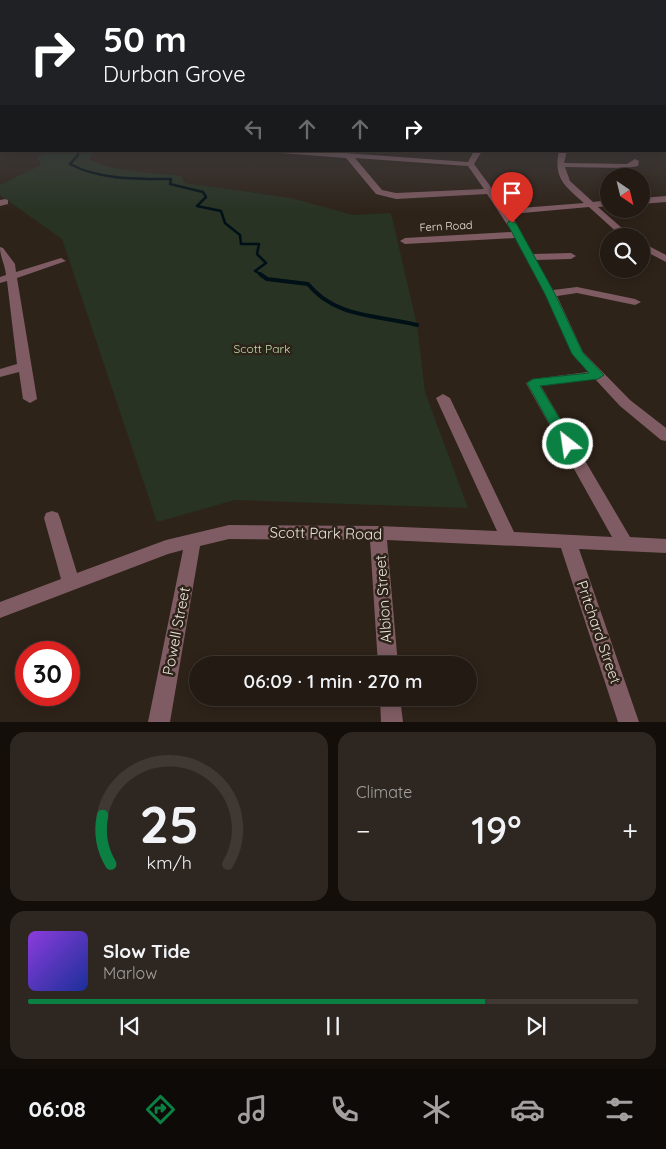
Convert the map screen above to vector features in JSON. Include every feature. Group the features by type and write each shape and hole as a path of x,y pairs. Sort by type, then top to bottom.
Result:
{"street":[{"path":"295,152 470,164"},
{"path":"470,164 477,152"},
{"path":"563,152 560,164 566,182 616,228"},
{"path":"349,156 379,192 386,195 488,191"},
{"path":"560,164 627,166 635,164 636,161"},
{"path":"470,164 505,212 550,294 578,354 625,403 666,436"},
{"path":"650,201 664,201"},
{"path":"505,212 600,204"},
{"name":"Fern Road","path":"405,241 518,235"},
{"path":"0,250 10,264 6,278 30,399"},
{"path":"650,250 666,258"},
{"path":"530,257 571,256"},
{"path":"6,278 61,261"},
{"path":"550,294 577,290 635,302"},
{"path":"0,372 24,366"},
{"path":"598,375 533,383 626,545"},
{"path":"442,398 509,540"},
{"path":"52,518 71,583"},
{"name":"Scott Park Road","path":"0,610 166,547 230,532 378,533 666,546"},
{"name":"Albion Street","path":"378,533 387,656"},
{"name":"Powell Street","path":"159,722 193,540"},
{"name":"Pritchard Street","path":"568,543 629,722"},
{"path":"391,706 392,722"}],"green space":[{"name":"Scott Park","path":"46,152 93,152 89,160 135,171 182,176 184,183 291,198 353,215 391,213 417,325 425,392 468,508 235,500 157,522 62,239 0,195 0,185 41,165 38,157"}],"waterway":[{"path":"78,152 78,155 70,164 81,169 119,178 171,179 170,184 203,192 206,197 197,206 221,211 225,223 240,235 241,244 259,244 257,254 266,263 255,271 262,275"},
{"path":"260,274 267,279 308,284 331,303 358,314 417,325"}],"route":[{"path":"512,223 550,294 578,354 598,375 533,383 568,444"}]}
